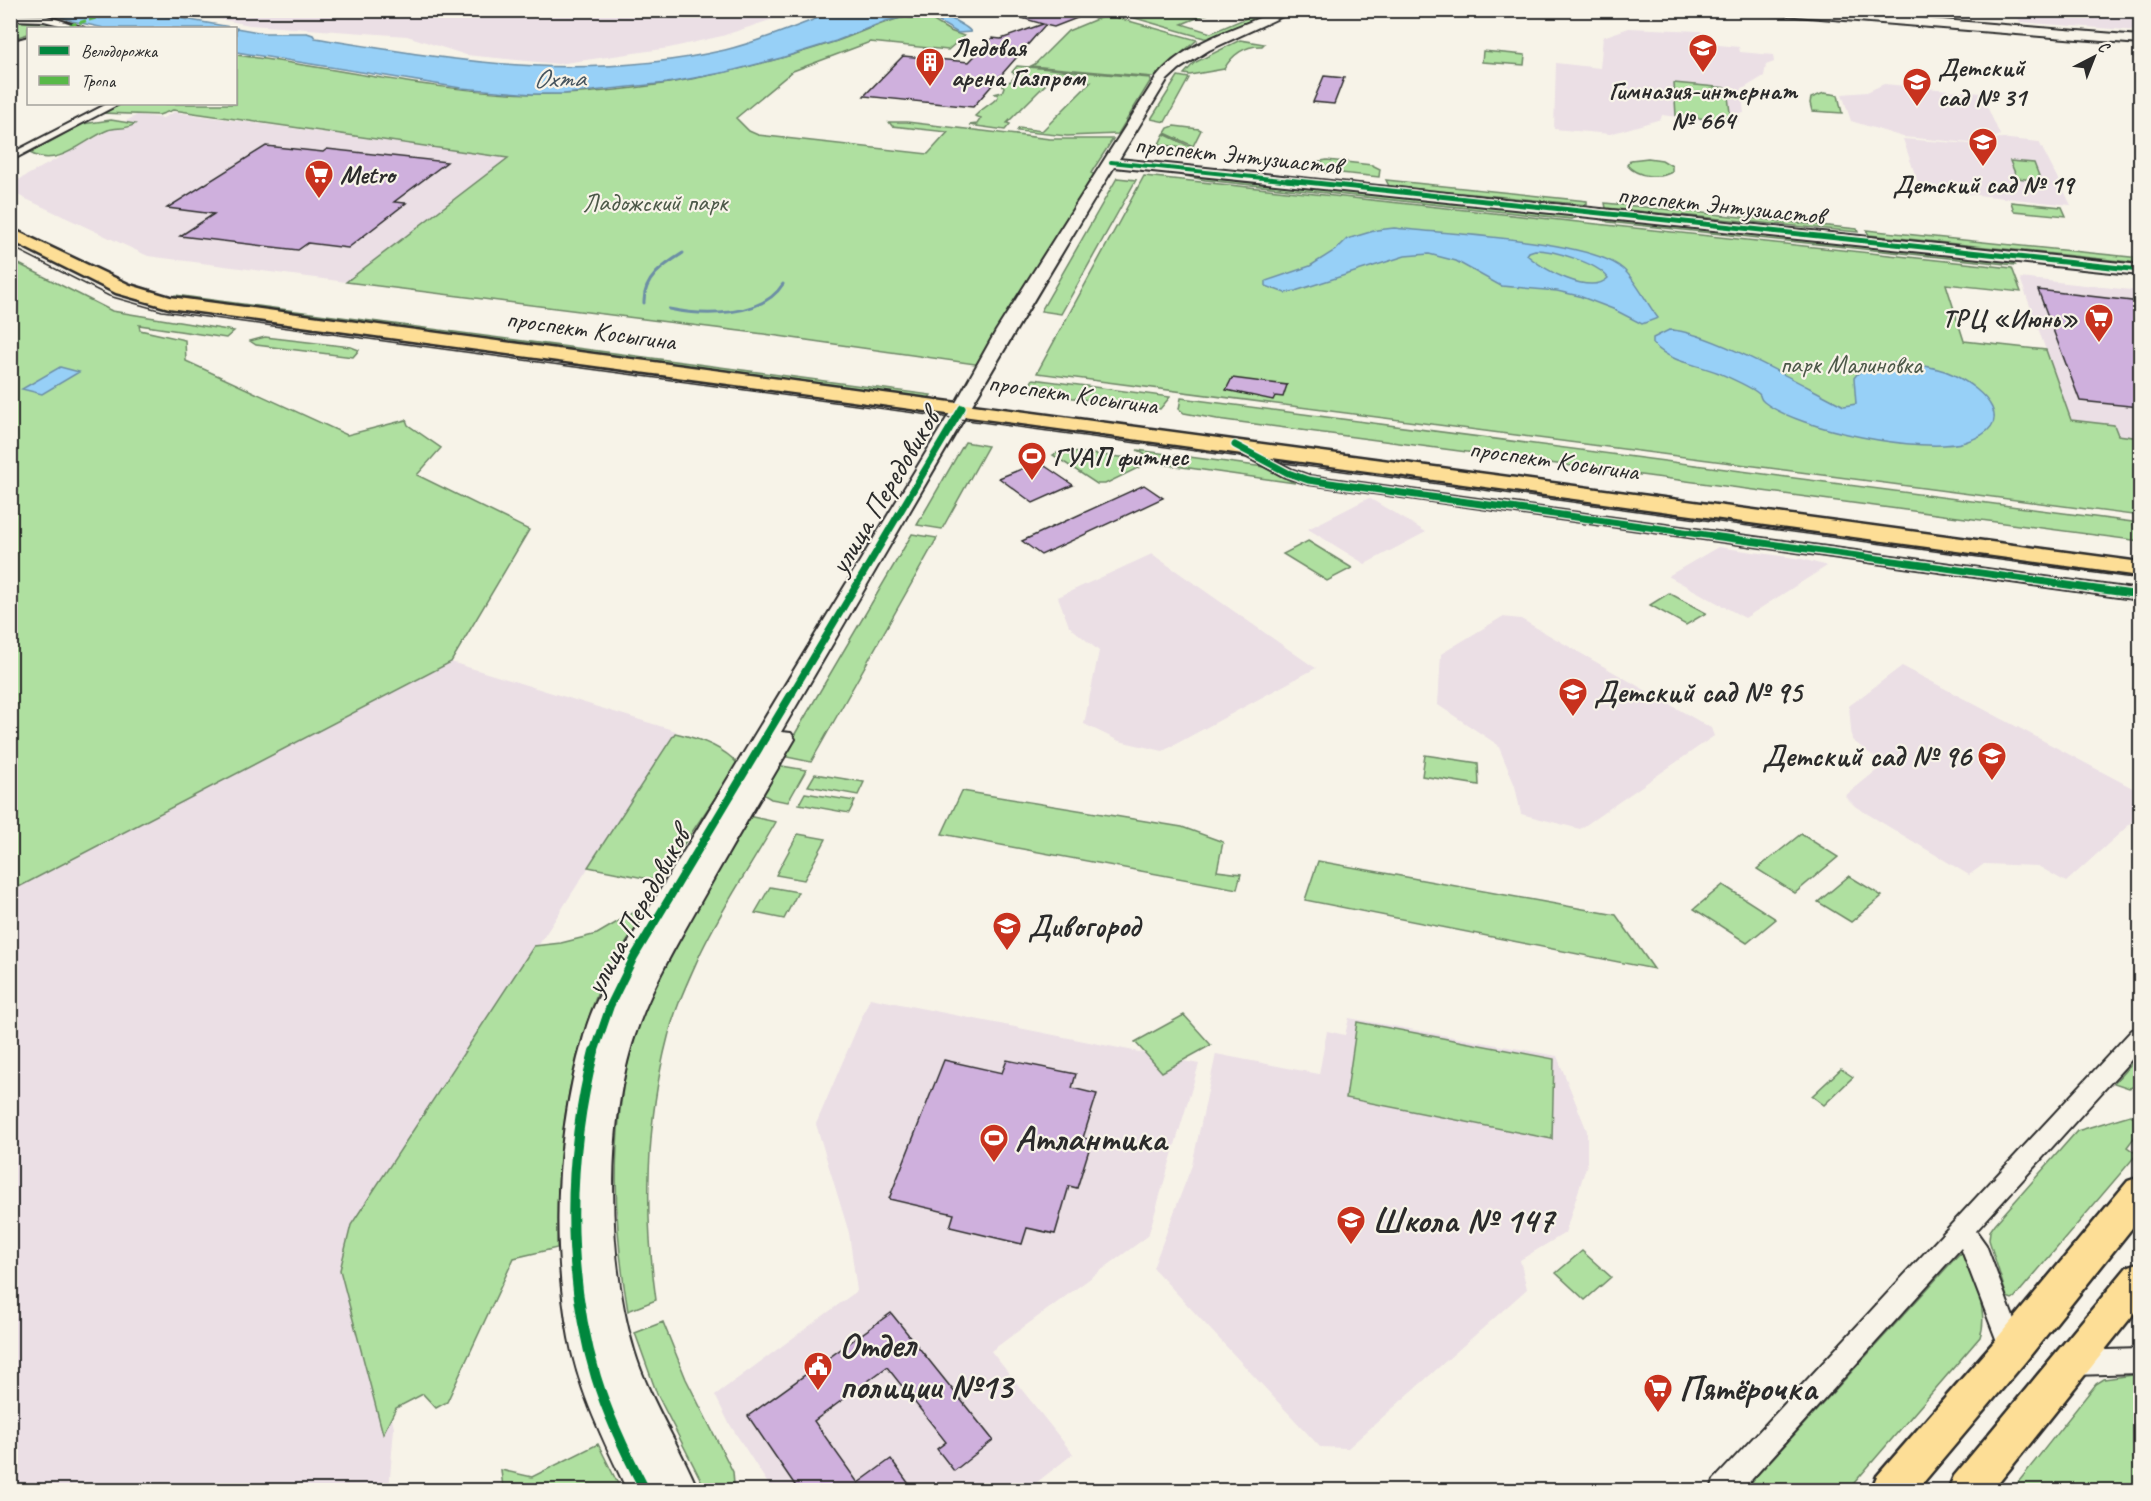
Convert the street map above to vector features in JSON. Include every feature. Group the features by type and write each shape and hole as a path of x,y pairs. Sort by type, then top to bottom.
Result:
{"main road":[{"name":"проспект Косыгина","path":"10,222 122,277 158,287 972,402 1235,445 2140,569"},
{"name":"проспект Косыгина","path":"10,233 123,289 162,301 2140,550"},
{"path":"1891,1491 2012,1349 2140,1192"},
{"path":"1968,1491 2140,1279"}],"street":[{"name":"улица Передовиков","path":"645,1491 606,1407 586,1339 578,1278 575,1214 582,1110 598,1035 613,996 634,957 1016,333 1117,162 1162,78 1196,53 1290,10"},
{"name":"улица Передовиков","path":"1117,162 1179,71 1204,55 1300,10"},
{"path":"1770,10 2140,38"},
{"path":"1805,10 2140,38"},
{"path":"10,17 38,17 75,27"},
{"path":"10,158 112,105"},
{"name":"проспект Энтузиастов","path":"1117,162 2140,268"},
{"name":"улица Передовиков","path":"680,1491 654,1444 632,1395 611,1329 603,1275 599,1210 600,1158 606,1100 620,1037 654,962 972,402"},
{"path":"1235,445 1287,473 1308,480 2140,595"},
{"path":"1724,1491 2140,1036"},
{"path":"1960,1232 1974,1245 2012,1349"},
{"path":"2073,1363 2140,1361"}],"shaded area":[{"path":"797,10 722,36 669,48 558,64 466,55 407,36 250,25 176,11"},
{"path":"2015,11 2129,11 2140,31 2020,22"},
{"name":"Гимназия-интернат № 664","path":"1629,28 1700,31 1719,45 1739,47 1740,52 1773,55 1774,62 1766,65 1764,76 1741,90 1744,113 1739,113 1739,122 1720,123 1662,115 1661,119 1610,134 1554,129 1556,63 1600,68 1603,37"},
{"name":"Детский сад № 31","path":"1884,84 1981,93 2000,135 1982,144 1903,137 1851,121 1842,94 1867,92"},
{"path":"174,112 508,158 346,282 148,256 11,192 11,184 137,115 163,118"},
{"name":"Детский сад № 19","path":"1999,138 2039,142 2071,205 1920,189 1903,139 1984,145"},
{"name":"ТРЦ «Июнь»","path":"2020,278 2140,291 2140,438 2118,435 2114,425 2071,420"},
{"path":"1369,498 1426,532 1365,564 1308,529"},
{"path":"1718,547 1802,559 1827,566 1745,618 1668,576"},
{"path":"1152,554 1316,668 1163,751 1119,741 1084,724 1099,651 1069,626 1058,597"},
{"name":"Детский сад № 95","path":"1502,617 1521,619 1711,728 1714,736 1580,829 1521,814 1515,786 1498,745 1438,705 1441,654"},
{"path":"451,662 676,731 345,1247 375,1329 394,1428 389,1490 11,1490 11,891"},
{"name":"Детский сад № 96","path":"1902,666 2140,792 2140,815 2066,882 2038,866 1984,864 1969,875 1856,807 1845,796 1877,770 1881,762 1852,740 1849,706"},
{"path":"870,998 1199,1064 1148,1236 991,1351 1073,1454 1027,1490 772,1490 729,1423 715,1395 857,1291 849,1233 816,1124"},
{"name":"Школа № 147","path":"1349,1018 1557,1056 1587,1131 1587,1164 1565,1233 1520,1260 1527,1289 1348,1448 1320,1447 1153,1268 1192,1165 1216,1054 1319,1074 1327,1031 1345,1035"}],"green space":[{"path":"1117,10 1214,11 1182,24 1211,33 1263,11 1283,11 1219,39 1204,38 1114,12"},
{"path":"1104,16 1197,40 1153,77 1031,66 1068,31"},
{"name":"Ладожский парк","path":"905,17 932,20 964,36 948,50 870,42 793,71 736,118 749,131 758,135 928,154 948,132 892,126 889,122 907,122 1050,139 1113,139 1091,173 1096,175 982,365 764,334 346,282 508,158 173,110 159,115 102,113 117,105 237,105 237,55 458,89 533,94 584,93 652,86 733,71 816,48"},
{"path":"11,20 55,26 27,27 27,34 11,39"},
{"path":"1240,40 1264,44 1240,52 1224,69 1184,74 1194,63"},
{"path":"1483,51 1525,55 1524,65 1482,62"},
{"path":"1017,66 1150,78 1151,80 1118,134 1067,136 1017,131 1019,128 1042,131 1091,82 1053,77 1007,123 1010,124 1005,130 969,125 977,124 981,118 975,116 998,97 994,94 1002,92 1004,87 1002,84 1011,81 1016,75 1012,72"},
{"path":"1178,76 1189,78 1165,122 1151,119"},
{"path":"1674,83 1727,88 1731,121 1676,116"},
{"path":"1824,93 1838,95 1842,113 1812,111 1811,98"},
{"path":"111,120 135,124 108,130 70,151 50,158 30,153 82,124"},
{"path":"1174,126 1201,130 1193,146 1165,133 1168,128"},
{"path":"1164,134 1191,147 1189,150 1171,154 1154,152 1159,145 1182,148 1159,144"},
{"path":"1648,158 1662,160 1672,166 1672,172 1661,176 1648,176 1636,172 1627,165 1631,160"},
{"path":"1327,160 1372,165 1380,169 1379,177 1312,170 1315,162"},
{"path":"2010,161 2034,163 2041,181 2017,178"},
{"path":"1187,173 1584,216 1571,219 1205,180 1185,176"},
{"name":"парк Малиновка","path":"1144,176 2012,268 2021,292 1946,284 1964,341 2046,350 2071,420 2114,425 2118,435 2140,438 2140,516 1037,373"},
{"path":"1117,178 1136,180 1061,314 1041,311"},
{"path":"1386,180 1587,201 1587,205 1389,186"},
{"path":"2011,202 2062,207 2066,216 2014,211"},
{"path":"1605,203 1857,229 1858,232 1606,208"},
{"path":"1595,216 2009,258 2015,265 1608,222"},
{"path":"1866,230 2140,258 2140,263 1869,235"},
{"path":"11,260 112,311 234,331 226,338 139,325 140,330 185,340 186,361 347,435 406,420 408,425 441,448 417,475 529,530 451,662 11,891"},
{"path":"175,295 931,395 929,398 171,298"},
{"path":"265,337 351,347 359,350 353,357 256,345 250,341"},
{"path":"1033,379 1170,397 1160,409 1026,392"},
{"path":"1181,398 2140,523 2140,541 1217,419 1184,413 1179,409"},
{"path":"965,442 988,446 942,529 917,525"},
{"path":"1137,450 1264,467 1295,483 1161,464"},
{"path":"1061,451 1130,458 1142,466 1105,484 1097,484 1053,455"},
{"path":"912,534 937,538 811,762 782,756"},
{"path":"1308,541 1352,568 1327,581 1283,554"},
{"path":"1669,593 1706,613 1686,625 1650,605"},
{"path":"675,733 709,744 725,752 738,764 659,881 588,867"},
{"path":"1425,755 1478,763 1479,785 1422,776"},
{"path":"776,765 806,770 788,802 771,799 761,793"},
{"path":"815,774 864,782 858,795 808,786"},
{"path":"962,791 1182,827 1223,842 1217,871 1241,874 1237,889 942,834"},
{"path":"805,793 855,801 849,813 799,804"},
{"path":"748,816 776,822 709,936 671,1026 655,1101 649,1168 650,1234 656,1300 628,1311 618,1231 616,1190 620,1108 627,1068 637,1029 653,984"},
{"path":"798,834 826,839 804,880 776,875"},
{"path":"1801,834 1838,857 1795,893 1757,869"},
{"path":"1318,861 1616,915 1654,969 1305,900"},
{"path":"1849,876 1882,896 1851,922 1818,902"},
{"path":"1723,885 1776,919 1747,943 1694,909"},
{"path":"770,887 798,892 784,919 755,913"},
{"path":"643,907 647,910 614,961 598,992 578,1054 570,1086 561,1150 557,1248 514,1258 447,1402 436,1408 423,1394 396,1408 383,1434 340,1270 351,1225 534,946 561,943 597,934"},
{"path":"1184,1015 1211,1045 1162,1072 1135,1042"},
{"path":"1357,1022 1554,1059 1552,1139 1346,1098"},
{"path":"2140,1054 2140,1085 2129,1088 2114,1083"},
{"path":"1841,1069 1853,1077 1824,1105 1812,1096"},
{"path":"2130,1115 2140,1119 2140,1130 2127,1147 2137,1154 2015,1297 2012,1299 2007,1297 1989,1240 1990,1231 2077,1131"},
{"path":"1582,1251 1611,1277 1585,1300 1556,1273"},
{"path":"1960,1253 1968,1258 1980,1297 1983,1318 1980,1337 1848,1490 1744,1490"},
{"path":"663,1322 686,1379 733,1472 734,1484 725,1490 706,1490 657,1394 635,1333"},
{"path":"2140,1374 2140,1490 2012,1490 2096,1384 2104,1379"},
{"path":"598,1444 621,1490 499,1490 503,1488 501,1470 532,1477"}],"water":[{"name":"Охта","path":"843,10 928,10 951,19 971,32 958,33 936,20 920,16 906,17 886,21 836,41 781,58 727,72 667,83 564,94 532,94 461,88 237,52 237,28 264,33 307,33 315,38 470,61 569,67 671,60 725,50"},
{"path":"46,11 139,11 230,27 99,27 72,21"},
{"path":"1394,228 1479,236 1549,244 1580,251 1605,259 1623,269 1658,318 1642,324 1613,309 1579,296 1557,291 1501,286 1456,261 1429,254 1405,256 1285,293 1266,286 1266,281 1310,266 1337,249 1347,239 1377,230","holes":["1535,250 1563,255 1595,267 1608,278 1600,283 1578,282 1554,273 1527,255"]},
{"path":"1669,330 1686,332 1731,349 1844,406 1856,404 1854,378 1865,368 1897,363 1938,369 1952,374 1976,389 1992,408 1994,417 1991,426 1982,435 1965,442 1945,445 1892,442 1832,430 1781,412 1764,402 1756,392 1728,377 1668,356 1653,344 1653,338"},
{"path":"60,367 79,372 42,394 22,389"}],"building":[{"name":"Ледовая арена Газпром","path":"1009,10 1095,11 1054,27 1045,25 973,107 864,96 903,56 969,62 992,38 1001,39 1043,24 1008,14"},
{"path":"1324,76 1344,78 1334,104 1313,102"},
{"name":"Metro","path":"266,146 323,152 327,149 447,162 394,202 406,203 348,248 308,243 298,250 180,236 214,214 167,208"},
{"name":"ТРЦ «Июнь»","path":"2038,290 2140,302 2140,407 2080,401"},
{"path":"1232,378 1287,385 1283,397 1275,396 1273,400 1226,390"},
{"name":"ГУАП фитнес","path":"1039,462 1073,485 1033,503 999,478"},
{"path":"1144,485 1163,498 1041,555 1022,541"},
{"name":"Атлантика","path":"944,1060 1002,1073 1007,1060 1076,1074 1072,1088 1097,1094 1083,1138 1092,1140 1077,1188 1069,1186 1055,1234 1027,1228 1022,1244 950,1227 954,1214 889,1199"},
{"name":"Отдел полиции №13","path":"891,1313 993,1440 954,1471 937,1449 946,1442 887,1367 814,1421 858,1483 891,1459 914,1491 799,1491 748,1416"}],"waterway":[{"path":"644,303 647,286 651,279 683,253"},
{"path":"669,309 698,313 746,309 773,295 783,284"}],"tram line":[{"path":"10,246 109,296 162,311 2140,579"}],"railway":[{"path":"10,41 27,36"}],"marked path":[{"path":"64,27 125,10"}],"cycle path":[{"path":"1111,162 2140,270"},
{"path":"645,1490 618,1435 596,1378 586,1338 576,1264 574,1186 577,1147 582,1108 598,1036 634,957 962,408"},
{"path":"1235,445 1288,473 1308,480 2140,595"}],"place":[{"name":"Гимназия-интернат № 664","path":"1703,74"},
{"name":"Ледовая арена Газпром","path":"930,88"},
{"name":"Детский сад № 31","path":"1917,108"},
{"name":"Детский сад № 19","path":"1983,168"},
{"name":"Metro","path":"319,200"},
{"name":"ТРЦ «Июнь»","path":"2099,344"},
{"name":"ГУАП фитнес","path":"1032,482"},
{"name":"Детский сад № 95","path":"1573,718"},
{"name":"Детский сад № 96","path":"1992,782"},
{"name":"Дивогород","path":"1007,952"},
{"name":"Атлантика","path":"994,1164"},
{"name":"Школа № 147","path":"1351,1246"},
{"name":"Отдел полиции №13","path":"818,1392"},
{"name":"Пятёрочка","path":"1658,1414"}]}
